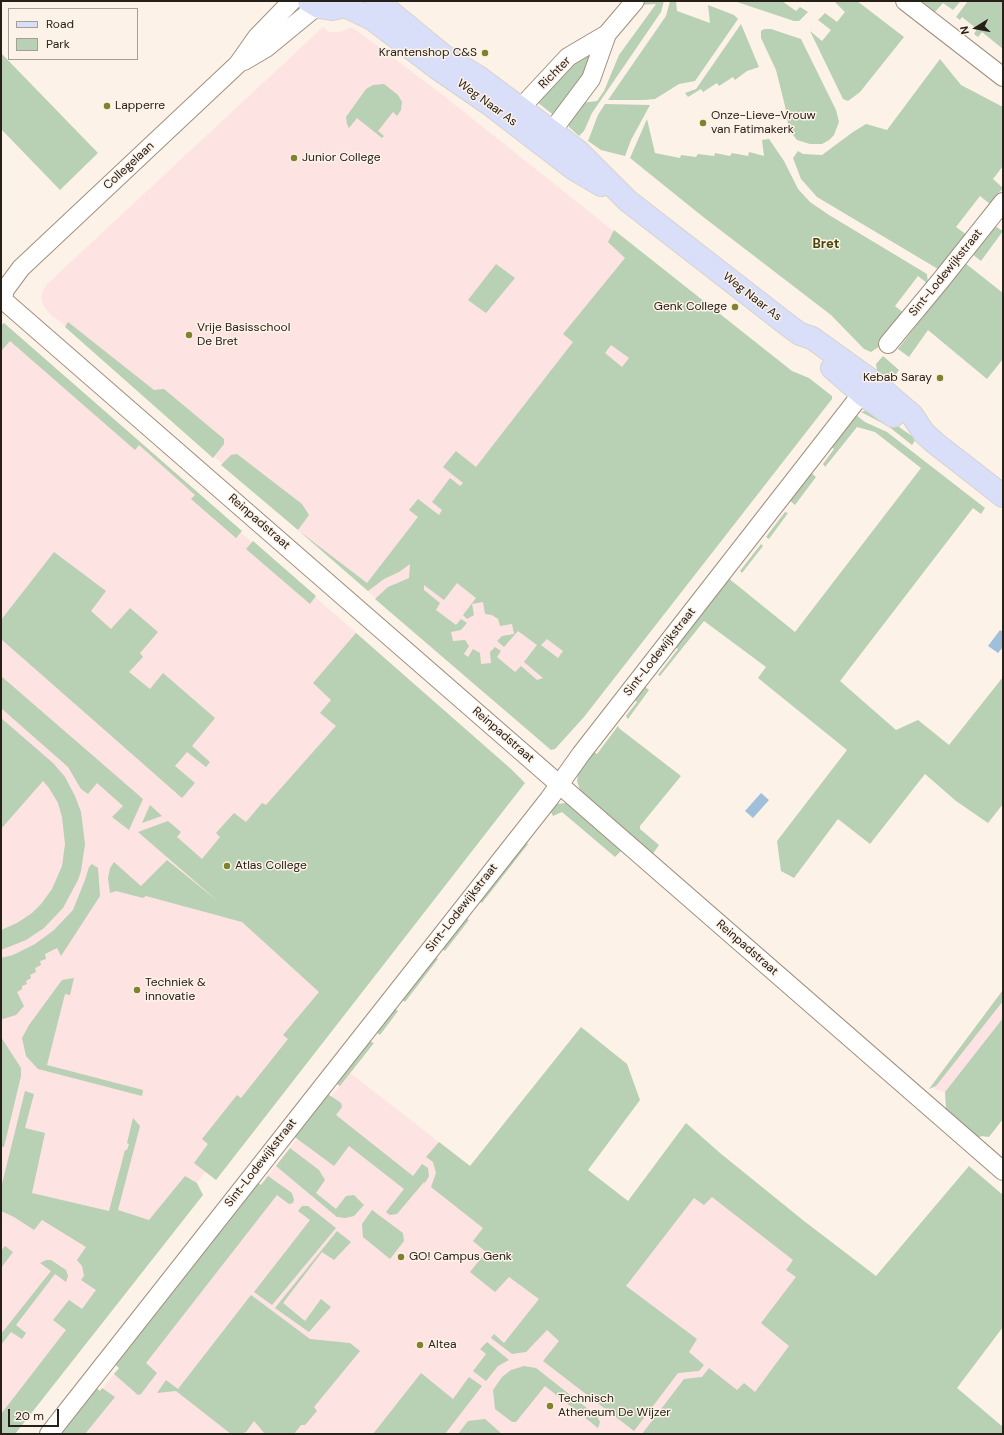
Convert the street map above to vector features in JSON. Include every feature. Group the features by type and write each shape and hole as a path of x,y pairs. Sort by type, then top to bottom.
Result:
{"main road":[{"name":"Weg Naar As","path":"377,1 444,56 480,78 520,118 546,138 574,169 628,201 800,334 812,338 867,388 912,415 924,433 1003,496"},
{"name":"Weg Naar As","path":"314,4 332,9 348,3 488,103 520,118"}],"street":[{"name":"Collegelaan","path":"2,290 21,268 238,64 257,37 292,1"},
{"name":"Richter","path":"520,118 528,100 568,57 607,34 635,1"},
{"path":"905,1 1003,77"},
{"name":"Collegelaan","path":"238,64 266,48 306,15 314,4"},
{"name":"Richter","path":"546,138 591,78 607,34"},
{"name":"Sint-Lodewijkstraat","path":"888,344 1003,202"},
{"name":"Reinpadstraat","path":"2,290 559,784 1003,1171"},
{"name":"Sint-Lodewijkstraat","path":"49,1434 559,784 867,388"}],"shaded area":[{"path":"323,27 329,32 340,32 352,27 439,92 636,249 722,315 538,738 476,686 81,338 50,314 44,307 41,299 43,290 47,284"},
{"name":"Atlas College","path":"1,327 7,330 345,623 523,780 205,1172 1,1434"},
{"path":"1003,990 1003,1018 945,1092 937,1090 931,1086"},
{"name":"GO! Campus Genk","path":"350,1073 470,1166 565,1247 720,1153 823,1294 748,1434 65,1434 119,1368 260,1185"}],"green space":[{"path":"644,1 664,1 661,12 592,113 584,131 579,136 569,127 569,119 581,103 597,101 604,91 619,55 656,4 641,5"},
{"path":"670,1 676,1 677,11 710,23 708,5 734,15 738,19 695,81 679,84 655,99 608,100 666,16"},
{"path":"734,1 782,1 796,11 800,7 808,12 799,21 794,21"},
{"path":"834,1 857,1 904,37 860,92 848,101 843,99 810,31 822,41 831,30 818,20 825,13 837,22 845,12"},
{"path":"918,1 960,2 953,10 943,3 934,13"},
{"path":"968,1 1003,1 1003,49 982,32 978,37 974,34 977,29 962,17 960,20 956,17"},
{"path":"741,24 759,67 747,71 735,80 733,77 719,86 717,83 703,92 701,89 688,97 685,93 696,89"},
{"path":"764,29 771,29 801,39 836,110 839,122 834,135 822,144 810,144 797,140 789,130 776,70 761,38 761,31"},
{"path":"1,53 98,153 60,190 1,129"},
{"path":"588,56 590,59 588,69 556,117 537,102 559,73"},
{"path":"940,59 961,85 1003,107 1003,166 993,179 1003,188 990,204 980,196 956,227 967,235 938,269 817,197 801,179 793,158 798,151 803,154 822,155 866,124 887,130"},
{"path":"384,84 398,95 402,102 401,110 397,116 393,112 378,131 384,136 382,138 357,118 349,128 346,117 366,89 373,85"},
{"path":"605,104 650,105 631,140 625,156 601,150 588,141 598,115"},
{"path":"647,119 655,153 680,158 681,155 696,157 698,154 714,156 715,153 730,156 732,153 748,156 749,152 764,156 762,140 769,139 784,161 798,189 810,202 927,274 928,284 918,276 895,306 905,314 880,346 871,352 864,349 831,315 702,216 630,158"},
{"path":"993,225 1003,231 981,261 972,254"},
{"path":"614,230 792,371 809,378 832,396 832,399 584,717 555,749 551,750 375,599 388,587 409,578 410,564 399,572 384,579 368,591 299,531 367,583 418,517 409,510 418,499 439,515 442,510 432,502 450,478 460,486 463,483 443,467 456,451 476,467 573,342 563,334 625,258 608,242","holes":["611,345 629,358 622,367 605,353","457,583 476,598 463,615 467,619 474,615 472,604 483,602 485,614 492,615 498,619 500,626 512,624 514,634 502,636 497,641 504,647 518,631 537,645 524,662 543,678 537,680 521,666 515,672 497,657 501,651 495,647 490,652 491,663 481,664 480,653 473,649 468,657 464,654 469,646 465,640 453,641 451,632 461,630 467,623 461,619 456,625 436,610 440,603 424,590 424,585 444,600","547,639 563,651 558,658 541,645"]},
{"path":"965,263 1003,293 1003,359 987,379 928,330 909,357 898,349"},
{"path":"496,264 515,278 486,313 468,300"},
{"path":"68,322 154,390 164,389 224,439 224,444 213,458 65,327"},
{"path":"4,323 242,531 236,538 191,499 195,495 139,445 135,450 10,341 1,351 1,325"},
{"path":"883,356 899,370 890,383 877,371 876,364"},
{"path":"868,410 892,422 916,439 912,445 888,426 861,412"},
{"path":"856,415 865,422 887,432 985,508 981,514 973,508 840,681 896,730 918,720 949,745 1003,677 1003,804 988,823 956,801 925,774 870,844 838,819 794,878 781,871 777,841 847,750 758,678 766,667 704,621 660,676 658,675 678,649 673,645 727,577 795,632 921,468 875,432 857,427 825,467 823,464 834,449 830,446"},
{"path":"237,454 302,504 309,515 298,530 221,465 231,455"},
{"path":"810,472 816,477 795,505 788,499"},
{"path":"785,512 788,513 769,539 766,537"},
{"path":"253,541 316,596 310,604 246,549"},
{"path":"761,544 763,546 742,573 740,571"},
{"path":"54,552 106,591 91,611 111,629 130,608 158,632 140,653 143,657 129,672 150,689 163,673 215,718 192,746 210,762 206,767 187,752 175,766 195,783 182,798 1,639 1,620"},
{"path":"356,633 525,783 216,1180 194,1163 208,1144 202,1139 237,1095 241,1098 288,1039 283,1035 319,992 242,922 146,896 143,898 116,891 110,893 108,878 110,868 114,862 141,886 167,860 220,903 138,832 168,821 181,832 177,837 202,859 220,837 216,833 234,813 246,822 262,803 266,805 336,726 320,713 331,700 313,683"},
{"path":"1,676 143,799 129,830 112,817 123,806 97,783 88,794 81,789 68,767 1,708"},
{"path":"643,685 649,690 628,719 626,716 637,702 632,698"},
{"path":"1,718 53,763 65,777 81,812 85,844 81,871 78,880 63,908 44,928 26,940 1,950 1,930 17,923 32,913 52,889 62,866 65,844 62,817 58,803 43,781 1,829"},
{"path":"618,726 681,776 640,826 640,829 659,845 652,855 581,793 577,781 579,767 591,750 597,754"},
{"path":"566,803 575,807 623,849 615,857 562,812 553,816 549,808 556,804"},
{"path":"150,805 162,816 142,823"},
{"path":"523,840 528,844 482,903 476,899"},
{"path":"92,864 98,868 100,896 61,956 57,948 45,954 46,959 40,961 41,965 35,968 36,972 30,975 31,978 26,981 27,984 22,986 22,989 17,992 24,1006 16,1015 3,1019 1,1018 1,958 13,955 35,944 54,930 73,910 89,867"},
{"path":"464,916 469,920 445,951 438,947"},
{"path":"433,955 438,959 405,1002 399,997"},
{"path":"74,978 70,995 65,994 47,1065 143,1090 142,1096 38,1069 26,1056 22,1038 29,1025 62,980"},
{"path":"1003,990 1003,1001 936,1086 929,1089"},
{"path":"392,1006 398,1011 380,1035 374,1030"},
{"path":"1003,1018 1003,1119 989,1137 973,1136 946,1110 945,1092"},
{"path":"581,1027 627,1064 640,1100 588,1170 628,1201 686,1123 720,1153 804,1221 876,1276 969,1166 1003,1195 1003,1327 957,1388 1003,1427 1003,1434 642,1434 684,1379 702,1377 709,1368 737,1390 744,1383 755,1392 789,1346 761,1323 796,1277 786,1270 793,1260 712,1197 704,1205 694,1198 626,1286 697,1339 689,1352 704,1365 699,1371 678,1373 634,1431 543,1361 559,1341 547,1330 526,1352 512,1354 491,1338 494,1334 504,1343 539,1299 509,1277 495,1292 470,1272 486,1252 473,1241 483,1228 431,1187 436,1173 433,1162 426,1157 439,1142 470,1166"},
{"path":"1,1037 21,1068 21,1076 4,1147 1,1147"},
{"path":"366,1040 374,1043 340,1086 334,1082"},
{"path":"25,1091 34,1094 25,1128 45,1133 32,1193 109,1211 125,1150 127,1150 129,1144 127,1143 133,1118 140,1126 118,1210 149,1220 185,1176 197,1183 203,1195 15,1434 1,1434 1,1414 66,1330 53,1320 69,1300 82,1309 96,1290 81,1280 84,1276 82,1266 77,1260 86,1247 42,1220 34,1230 14,1217 1,1211 1,1188"},
{"path":"325,1092 341,1103 342,1107 336,1115 413,1176 422,1164 428,1168 429,1176 425,1183 424,1182 397,1214 390,1215 386,1212 404,1189 349,1146 334,1166 292,1135"},
{"path":"290,1148 319,1170 325,1180 316,1193 336,1209 346,1196 354,1195 364,1205 354,1216 345,1218 337,1217 276,1166"},
{"path":"268,1176 292,1193 294,1200 293,1203 289,1204 277,1195 146,1363 157,1373 141,1394 138,1395 114,1374 119,1368 113,1363 255,1181 261,1185"},
{"path":"302,1206 308,1206 336,1228 272,1305 254,1292 310,1220 298,1211"},
{"path":"372,1210 403,1233 404,1241 390,1259 363,1237 362,1224"},
{"path":"337,1231 351,1242 334,1260 322,1252 283,1303 305,1321 321,1299 331,1307 309,1332 275,1308"},
{"path":"5,1246 13,1252 1,1268 1,1251"},
{"path":"46,1260 51,1260 66,1270 68,1276 66,1282 55,1274 16,1325 26,1333 22,1339 11,1332 1,1345 1,1334 51,1271 40,1263"},
{"path":"251,1295 310,1339 350,1343 360,1351 314,1407 317,1411 305,1425 301,1425 294,1434 265,1434 254,1421 246,1432 231,1434 176,1391 157,1393 166,1380 178,1389"},
{"path":"487,1342 509,1360 498,1366 486,1381 473,1371 486,1354 480,1349"},
{"path":"524,1366 536,1368 597,1416 600,1422 598,1428 545,1386 516,1422 512,1422 495,1409 493,1390 502,1377 511,1370"},
{"path":"421,1373 453,1399 469,1377 482,1386 445,1434 373,1434"},
{"path":"95,1387 100,1391 102,1388 115,1397 85,1434 57,1434"},
{"path":"485,1419 502,1434 458,1434 468,1421"}],"water":[{"path":"1000,630 1003,632 1003,647 998,653 988,646"},
{"path":"761,793 769,800 753,818 745,811"}],"place":[{"name":"Krantenshop C&S","path":"485,53"},
{"name":"Lapperre","path":"107,106"},
{"name":"Onze-Lieve-Vrouw van Fatimakerk","path":"703,123"},
{"name":"Junior College","path":"294,158"},
{"name":"Genk College","path":"735,307"},
{"name":"Vrije Basisschool De Bret","path":"189,335"},
{"name":"Kebab Saray","path":"940,378"},
{"name":"Atlas College","path":"227,866"},
{"name":"Techniek & innovatie","path":"137,990"},
{"name":"GO! Campus Genk","path":"401,1257"},
{"name":"Altea","path":"420,1345"},
{"name":"Technisch Atheneum De Wijzer","path":"550,1406"}],"district":[{"name":"Bret","path":"826,245"}]}
